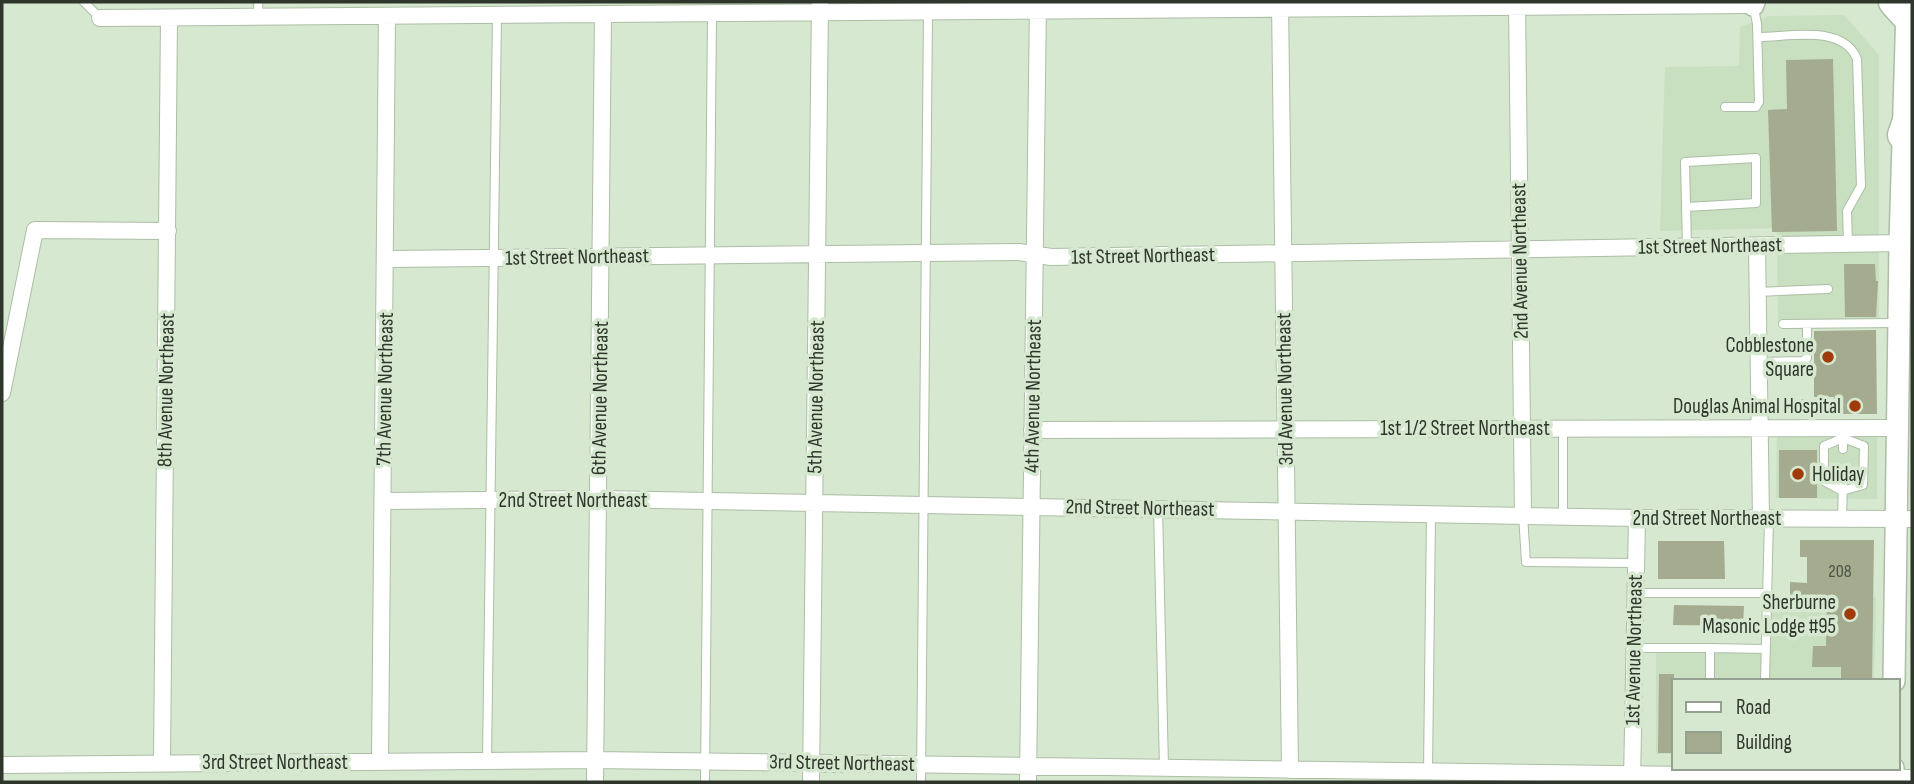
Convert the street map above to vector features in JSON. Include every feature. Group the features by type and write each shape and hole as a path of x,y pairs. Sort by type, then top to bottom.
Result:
{"highway":[{"path":"1902,135 1912,106"}],"street":[{"path":"100,18 170,18 259,9 387,16 408,9 498,15 712,13 820,7 928,11 1038,6 1754,3"},
{"name":"2nd Avenue Northeast","path":"1517,4 1523,515"},
{"name":"3rd Avenue Northeast","path":"1280,5 1290,770"},
{"name":"4th Avenue Northeast","path":"1028,782 1038,6"},
{"name":"5th Avenue Northeast","path":"811,782 820,7"},
{"path":"1894,679 1905,519 1903,415 1906,374 1899,323 1904,255 1902,135 1906,12"},
{"name":"6th Avenue Northeast","path":"594,782 603,14"},
{"name":"7th Avenue Northeast","path":"380,761 387,259 387,16"},
{"name":"8th Avenue Northeast","path":"162,763 170,18"},
{"path":"2,393 35,230 168,231"},
{"name":"1st Street Northeast","path":"387,259 928,253 1284,254 1848,244 1904,255"},
{"path":"1757,246 1760,427 1765,518"},
{"name":"1st 1/2 Street Northeast","path":"1032,430 1760,427 1843,433 1903,415"},
{"name":"2nd Street Northeast","path":"383,501 706,500 1637,518 1905,519"},
{"name":"1st Avenue Northeast","path":"1632,778 1637,518"},
{"name":"3rd Street Northeast","path":"2,765 595,760 1428,771 1632,778 1763,775 1897,777"}],"lane":[{"path":"84,2 100,18"},
{"path":"1725,107 1756,107 1759,102 1758,37 1754,3"},
{"path":"922,782 928,11"},
{"path":"705,782 712,13"},
{"path":"487,760 492,259 498,15"},
{"path":"1758,37 1831,36 1844,39 1853,49 1857,59 1861,186 1847,211 1848,244"},
{"path":"1686,207 1756,203 1756,158 1685,162 1686,207 1687,247"},
{"path":"1757,292 1828,289"},
{"path":"1783,324 1899,323"},
{"path":"1759,362 1803,361 1807,358 1807,324"},
{"path":"1563,427 1563,516"},
{"path":"1843,433 1843,449"},
{"path":"1843,433 1864,446 1863,485 1842,487 1824,481 1824,446 1843,433"},
{"path":"1842,487 1842,519"},
{"path":"1158,508 1164,768"},
{"path":"1428,771 1431,514"},
{"path":"1523,515 1526,562 1636,563"},
{"path":"1765,518 1765,679"},
{"path":"1636,593 1767,593"},
{"path":"1634,648 1765,649"},
{"path":"1710,648 1710,679"}],"shaded area":[{"path":"1844,15 1879,55 1879,320 1778,322 1777,228 1660,231 1665,67 1739,66 1740,27 1770,16"},
{"path":"1777,432 1877,432 1877,499 1776,498"},
{"path":"1771,597 1876,597 1874,679 1672,679 1672,754 1656,754 1656,650 1770,651"},
{"path":"166,780 577,780 166,782"}],"building":[{"path":"1833,59 1837,231 1772,232 1768,110 1787,109 1786,60"},
{"path":"1844,264 1875,264 1878,281 1876,317 1845,317"},
{"name":"Cobblestone Square","path":"1876,330 1877,414 1834,414 1834,397 1814,397 1814,331"},
{"path":"1795,399 1809,399 1809,413 1795,414"},
{"name":"Holiday","path":"1779,450 1817,450 1817,498 1779,498"},
{"path":"1800,540 1874,540 1872,679 1841,679 1841,667 1812,667 1813,646 1826,646 1827,596 1790,596 1790,582 1807,583 1807,557 1800,557"},
{"path":"1658,541 1724,541 1725,579 1658,579"},
{"path":"1674,605 1744,606 1743,626 1673,625"},
{"path":"1659,674 1674,674 1672,753 1658,753"}],"place":[{"name":"Cobblestone Square","path":"1828,357"},
{"name":"Douglas Animal Hospital","path":"1855,406"},
{"name":"Holiday","path":"1798,474"},
{"name":"Sherburne Masonic Lodge #95","path":"1850,614"}]}
